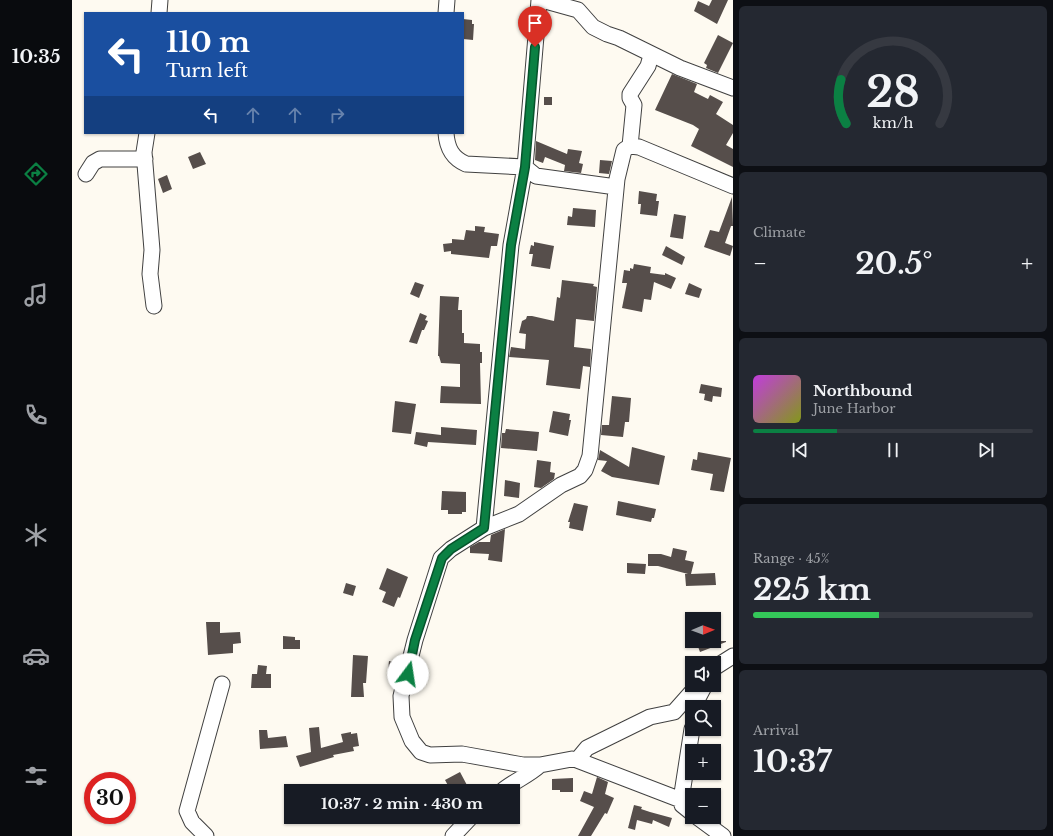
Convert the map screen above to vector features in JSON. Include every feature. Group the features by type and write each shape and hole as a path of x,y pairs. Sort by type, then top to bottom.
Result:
{"street":[{"path":"159,12 160,0"},
{"path":"446,12 447,0"},
{"path":"484,528 511,245 525,167 539,0"},
{"path":"542,0 578,10 593,27 655,56 733,88"},
{"path":"630,146 634,105 630,98 630,94 648,66 650,59 655,56"},
{"path":"147,134 145,159 152,250 150,274 154,306"},
{"path":"446,134 447,144 451,153 462,162 525,167 536,176 616,187"},
{"path":"681,800 572,759 540,765 523,765 462,754 426,754 422,752 412,741 402,717 401,696 415,640 442,558 451,549 484,528 519,514 561,485 580,476 585,470 590,456 616,187 624,150 630,146 639,147 733,186"},
{"path":"86,174 93,163 100,159 145,159"},
{"path":"721,664 733,656"},
{"path":"206,836 192,822 187,811 222,684"},
{"path":"577,760 587,748 650,717 674,712 692,692"},
{"path":"685,807 682,805 681,800 691,736"},
{"path":"511,784 530,774 540,765"},
{"path":"453,836 464,824"},
{"path":"707,824 723,836"}],"building":[{"path":"712,0 728,0 717,24 694,11 698,1 709,6"},
{"path":"464,19 472,20 472,24 474,24 473,40 464,39"},
{"path":"718,35 733,43 718,73 706,68 707,65 704,63"},
{"path":"672,74 697,84 694,92 708,99 710,95 723,102 716,114 733,125 733,133 726,145 733,149 733,167 691,146 699,129 693,125 655,110"},
{"path":"544,97 552,97 552,105 544,105"},
{"path":"536,141 567,154 568,149 582,151 579,163 583,164 581,173 564,171 565,165 545,157 543,163 535,160"},
{"path":"200,152 206,164 193,169 188,157"},
{"path":"600,160 612,161 609,174 599,173"},
{"path":"167,175 172,189 163,193 158,179"},
{"path":"639,191 657,194 656,201 659,201 657,216 640,214 641,204 638,204"},
{"path":"732,197 733,226 731,226 725,243 733,246 730,256 704,247 710,230 719,232"},
{"path":"573,208 596,210 595,227 567,225 568,216 572,217"},
{"path":"674,214 686,216 683,239 670,237"},
{"path":"475,226 485,227 484,232 499,234 497,246 491,246 489,258 451,254 451,251 444,252 443,244 452,243 452,239 464,240 466,230 475,231"},
{"path":"534,242 554,246 550,269 531,266 533,254 529,254 531,245 534,246"},
{"path":"666,246 685,257 682,265 662,255"},
{"path":"634,264 651,267 650,273 665,275 665,273 676,278 671,289 654,282 651,300 644,299 642,312 622,308 627,283 622,283 624,270 630,271 630,268 633,269"},
{"path":"562,280 594,284 593,286 597,287 594,321 576,319 574,347 591,349 590,367 583,366 580,389 546,385 549,360 509,357 511,347 525,349 526,334 519,333 522,321 526,319 527,316 554,321 557,297 560,298"},
{"path":"415,282 424,285 419,298 410,294"},
{"path":"689,283 702,289 699,298 685,294"},
{"path":"440,296 459,297 458,310 462,310 462,333 464,333 464,343 480,344 480,352 482,352 482,363 480,363 481,404 440,403 441,386 460,387 460,364 441,363 438,356"},
{"path":"420,313 427,316 425,320 428,321 424,330 422,330 417,344 409,342"},
{"path":"701,384 722,388 721,397 713,396 712,402 704,400 705,394 699,393"},
{"path":"612,396 631,398 629,422 625,422 623,437 601,435 602,425 609,425"},
{"path":"395,401 416,404 411,434 392,432"},
{"path":"553,411 570,414 569,420 571,420 568,436 549,432"},
{"path":"441,427 477,430 476,445 428,442 427,447 414,444 416,432 441,435"},
{"path":"506,429 539,432 537,451 501,448 502,433 505,433"},
{"path":"632,447 665,456 659,485 612,477 601,471 607,461 598,460 600,450 629,467"},
{"path":"698,452 731,458 724,492 710,490 713,474 691,470 693,459 697,460"},
{"path":"537,460 551,462 550,472 555,473 554,479 541,488 534,487"},
{"path":"505,480 520,483 519,498 504,496"},
{"path":"442,491 466,492 466,512 462,512 462,514 448,514 448,510 441,510"},
{"path":"618,501 656,509 654,518 652,518 651,522 616,515"},
{"path":"574,503 588,506 583,531 569,528 570,522 568,522"},
{"path":"505,529 502,562 488,560 489,554 470,553 470,547 479,542 490,542 491,535"},
{"path":"673,548 687,551 685,560 694,562 691,574 715,573 716,585 686,586 685,574 688,574 658,566 648,566 648,554 661,554 671,557"},
{"path":"627,563 646,564 645,574 627,573"},
{"path":"387,568 408,577 400,598 398,597 394,607 382,602 386,592 379,589"},
{"path":"346,583 356,586 353,596 343,593"},
{"path":"206,622 220,622 220,633 240,632 241,643 233,644 233,653 208,655"},
{"path":"283,636 295,637 295,640 300,640 300,649 283,649"},
{"path":"699,648 710,648 700,652"},
{"path":"353,655 368,656 366,683 363,683 364,697 351,697"},
{"path":"389,661 400,663 398,671 388,669"},
{"path":"258,665 267,666 266,674 271,674 271,688 251,688 252,674 257,674"},
{"path":"319,727 321,748 343,742 341,734 351,732 351,734 357,733 359,746 353,747 354,751 333,755 334,757 300,767 296,756 311,752 309,728"},
{"path":"259,730 267,730 268,738 286,736 288,747 260,749"},
{"path":"460,772 466,784 447,784 445,780"},
{"path":"597,777 608,782 605,794 614,798 607,814 605,813 591,836 578,836 594,807 580,801 584,791 592,794"},
{"path":"573,778 573,792 560,792 560,790 552,790 552,779"},
{"path":"634,805 642,807 641,809 672,818 669,827 653,820 652,824 637,820 635,830 628,828"}],"route":[{"path":"408,674 412,661 415,640 442,558 451,549 484,528 511,245 525,167 535,47"}]}
